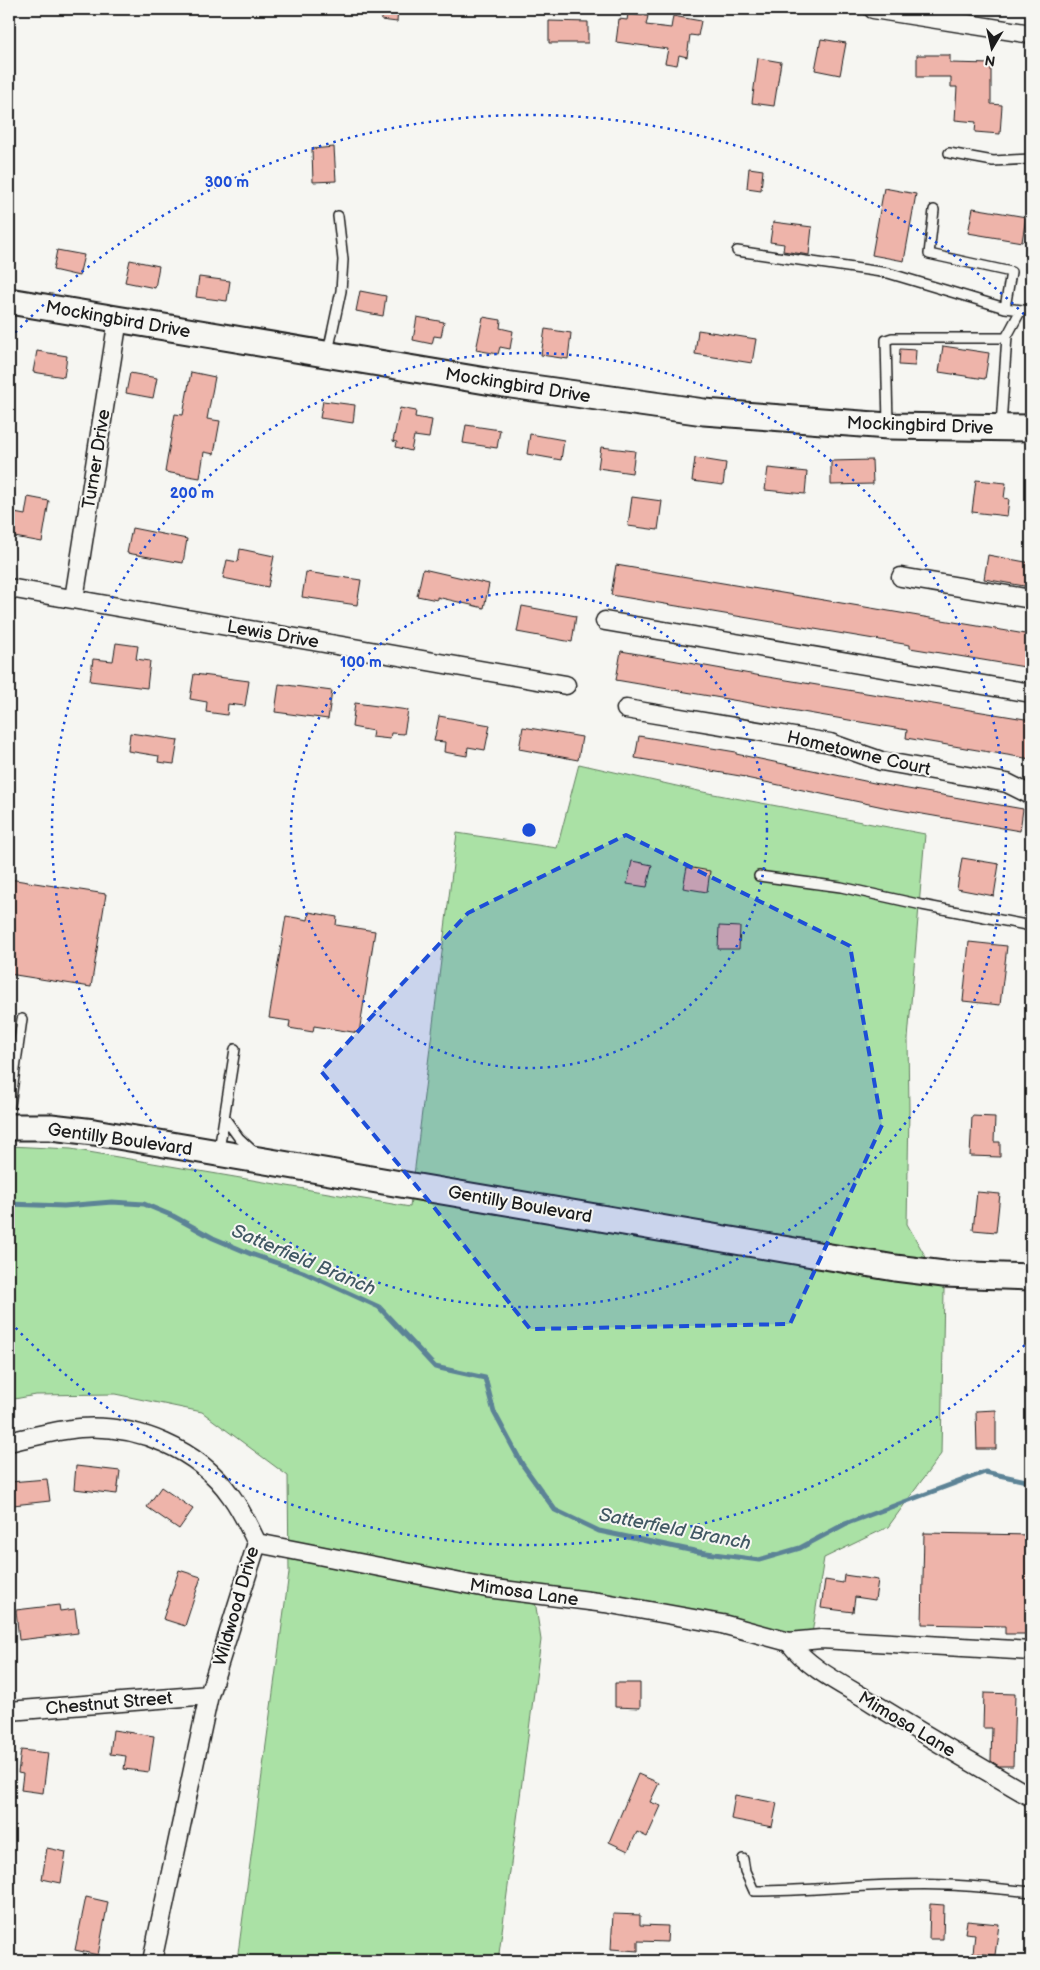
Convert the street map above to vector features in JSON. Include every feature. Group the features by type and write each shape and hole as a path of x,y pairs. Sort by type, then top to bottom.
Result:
{"street":[{"path":"873,9 1031,34"},
{"name":"Mockingbird Drive","path":"9,300 504,384 704,412 888,426 1031,428"},
{"name":"Turner Drive","path":"74,599 118,319"},
{"path":"901,578 1031,599"},
{"name":"Lewis Drive","path":"9,588 566,685"},
{"path":"605,621 1031,693"},
{"name":"Hometowne Court","path":"626,709 830,743 881,761 1007,783 1031,795"},
{"name":"Gentilly Boulevard","path":"9,1127 73,1129 895,1268 944,1274 1024,1277"},
{"name":"Wildwood Drive","path":"9,1442 80,1428 126,1430 155,1439 184,1452 208,1471 230,1494 246,1519 257,1543 210,1695 152,1961"},
{"name":"Mimosa Lane","path":"257,1543 486,1588 605,1603 722,1624 789,1642 821,1639 1031,1651"},
{"name":"Mimosa Lane","path":"789,1642 797,1652 816,1668 928,1737 1031,1797"},
{"name":"Chestnut Street","path":"9,1711 210,1695"}],"lane":[{"path":"949,153 993,161 1031,159"},
{"path":"934,210 929,254 1011,272 1005,308"},
{"path":"328,354 341,291 343,260 338,216"},
{"path":"737,251 888,273 1005,308 1031,311"},
{"path":"1000,428 1007,338 1021,310"},
{"path":"888,426 886,340 892,338 1007,338"},
{"path":"759,876 841,887 1031,926"},
{"path":"9,1113 22,1019"},
{"path":"218,1153 235,1049"},
{"path":"224,1117 244,1144 267,1161"},
{"path":"743,1859 745,1871 754,1891 801,1891 885,1885 947,1885 1031,1892"}],"highlighted area":[{"path":"626,835 850,946 882,1125 790,1324 530,1329 433,1206 321,1071 468,913"}],"green space":[{"path":"579,764 703,792 925,834 908,1039 907,1224 944,1289 941,1454 888,1527 824,1558 811,1640 534,1594 541,1640 498,1961 237,1961 289,1573 288,1476 202,1412 115,1394 36,1395 9,1400 9,1146 71,1149 410,1207 457,833 557,848"}],"building":[{"path":"382,9 398,9 397,22 381,20"},
{"path":"628,14 648,16 646,25 671,28 673,16 701,21 698,36 690,35 687,57 679,55 677,65 665,63 668,49 616,42 619,19 627,20"},
{"path":"549,21 588,22 588,43 549,43"},
{"path":"821,39 846,43 840,75 815,70"},
{"path":"917,55 950,55 950,63 991,64 991,104 1002,105 1000,134 975,132 976,122 955,120 957,87 951,87 951,77 917,77"},
{"path":"758,58 781,62 774,106 752,103"},
{"path":"334,147 336,181 313,182 312,149"},
{"path":"749,168 763,170 761,190 747,188"},
{"path":"884,188 916,194 904,261 872,255"},
{"path":"973,208 1026,217 1022,242 968,233"},
{"path":"773,222 812,227 809,255 783,251 784,244 770,242"},
{"path":"57,250 84,255 79,276 53,270"},
{"path":"130,260 159,266 155,288 125,282"},
{"path":"199,277 230,281 227,301 196,297"},
{"path":"360,291 386,296 383,316 356,311"},
{"path":"417,317 444,322 441,337 434,336 432,344 413,340"},
{"path":"483,317 501,320 500,328 513,331 510,349 500,347 498,354 476,350"},
{"path":"545,329 571,333 568,359 541,355"},
{"path":"698,330 756,339 752,363 695,354"},
{"path":"943,346 989,353 985,379 939,372"},
{"path":"900,349 916,350 915,366 899,365"},
{"path":"37,351 67,356 64,377 33,372"},
{"path":"191,372 215,377 207,419 220,421 214,454 204,452 200,478 165,472 175,414 183,415"},
{"path":"130,373 157,378 153,398 126,393"},
{"path":"323,401 355,405 353,423 320,418"},
{"path":"400,408 416,411 415,417 432,420 429,438 414,436 411,451 396,447 397,442 393,441"},
{"path":"466,425 500,430 497,448 463,443"},
{"path":"530,434 564,440 561,460 527,454"},
{"path":"601,447 635,451 632,473 598,468"},
{"path":"695,458 726,463 723,485 692,481"},
{"path":"872,460 873,484 831,485 831,461"},
{"path":"768,468 807,472 805,494 765,490"},
{"path":"976,480 1006,483 1004,498 1009,499 1007,516 972,512"},
{"path":"28,497 49,501 42,542 9,536 9,512 25,515"},
{"path":"632,497 662,501 658,530 628,526"},
{"path":"132,528 187,539 183,563 127,553"},
{"path":"240,549 274,556 268,587 223,578 227,560 238,562"},
{"path":"988,555 1031,563 1030,587 984,579"},
{"path":"616,565 1031,635 1031,668 910,648 910,645 611,595"},
{"path":"423,569 489,584 484,608 437,597 437,600 417,596"},
{"path":"306,572 361,580 357,605 302,597"},
{"path":"522,606 576,616 572,642 517,632"},
{"path":"116,643 138,646 136,659 150,661 147,688 90,681 93,659 113,661"},
{"path":"621,651 1031,720 1031,759 906,738 907,730 616,680"},
{"path":"194,674 249,681 245,706 228,704 227,715 206,712 207,702 190,699"},
{"path":"279,684 332,691 328,719 275,712"},
{"path":"355,703 408,710 404,734 391,733 390,739 372,737 373,731 352,727"},
{"path":"439,716 490,725 485,750 468,747 467,756 444,752 445,742 434,741"},
{"path":"523,727 582,737 578,760 519,749"},
{"path":"130,733 178,740 174,764 158,762 159,756 128,751"},
{"path":"639,736 736,752 736,754 879,784 1023,809 1020,831 888,808 746,777 635,758"},
{"path":"962,858 999,864 994,896 957,889"},
{"path":"632,861 652,865 647,887 627,884"},
{"path":"687,867 710,871 707,892 683,888"},
{"path":"9,879 106,894 91,987 9,974"},
{"path":"309,912 337,917 336,925 375,931 359,1033 314,1026 313,1032 289,1028 290,1021 269,1018 286,916 308,920"},
{"path":"719,926 740,927 739,949 718,949"},
{"path":"969,942 1007,946 1000,1005 963,1001"},
{"path":"972,1116 995,1117 994,1142 1000,1142 1000,1157 970,1156"},
{"path":"977,1192 1000,1194 996,1232 973,1230"},
{"path":"996,1410 996,1449 977,1449 976,1411"},
{"path":"76,1466 120,1471 117,1494 74,1489"},
{"path":"47,1479 50,1501 13,1505 10,1482"},
{"path":"161,1487 193,1509 179,1529 147,1507"},
{"path":"924,1533 1031,1535 1028,1634 1005,1634 1005,1626 922,1624"},
{"path":"179,1570 201,1577 185,1626 163,1619"},
{"path":"844,1575 878,1580 875,1600 855,1597 853,1612 821,1608 825,1580 843,1583"},
{"path":"59,1605 60,1611 75,1609 78,1633 19,1640 16,1610"},
{"path":"615,1683 640,1683 640,1708 615,1707"},
{"path":"984,1693 1015,1694 1013,1766 999,1766 991,1761 992,1728 983,1728"},
{"path":"113,1730 154,1736 149,1772 124,1769 126,1756 110,1754"},
{"path":"21,1750 48,1753 43,1793 21,1790 23,1774 18,1773"},
{"path":"638,1774 659,1783 650,1802 661,1806 647,1837 637,1832 628,1851 609,1842"},
{"path":"735,1795 777,1803 772,1827 731,1819"},
{"path":"47,1848 66,1852 61,1883 42,1879"},
{"path":"86,1897 108,1902 98,1955 75,1950"},
{"path":"930,1904 944,1905 943,1939 929,1939"},
{"path":"613,1914 640,1915 640,1925 668,1926 667,1942 638,1941 638,1951 611,1949"},
{"path":"967,1921 999,1924 995,1955 973,1953 975,1934 965,1933"}],"waterway":[{"name":"Satterfield Branch","path":"9,1204 64,1206 112,1202 144,1204 173,1216 213,1238 251,1254 303,1272 379,1307 435,1367 485,1378 494,1412 522,1464 555,1510 599,1531 699,1552 759,1560 800,1548 845,1524 985,1472 1031,1482"}]}
